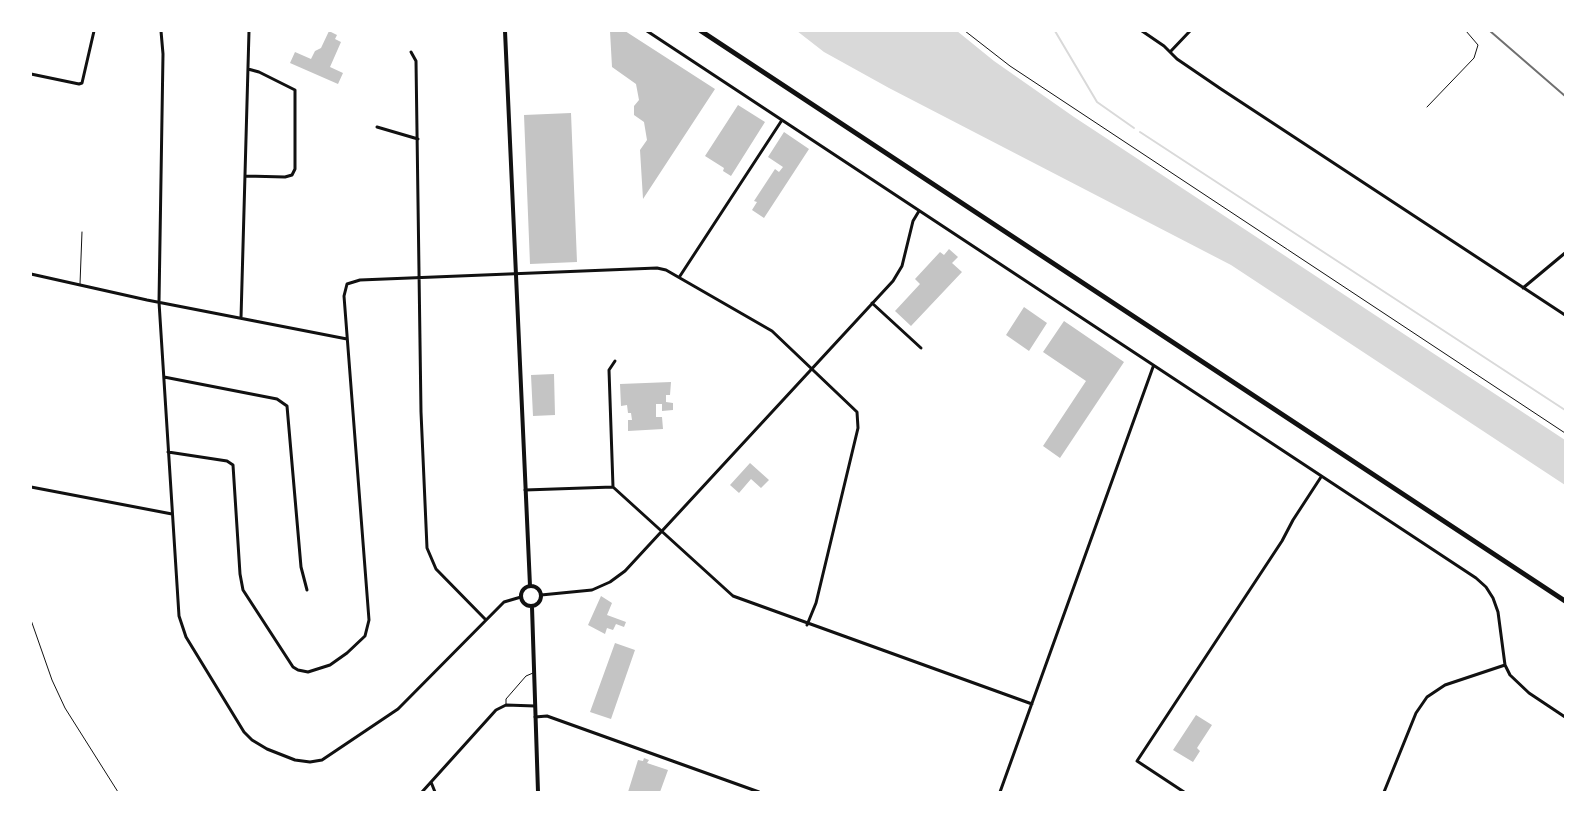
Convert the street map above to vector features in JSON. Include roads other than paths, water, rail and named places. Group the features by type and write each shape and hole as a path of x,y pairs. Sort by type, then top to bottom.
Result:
{"main road":[{"path":"701,31 1565,601"}],"street":[{"path":"31,74 78,84 82,82 94,31"},
{"path":"161,31 163,54 159,302 179,616 183,632 244,732 266,749 295,760 310,762 322,760 383,721 415,693 504,602 521,597 525,589 530,586 538,588 541,595 540,601 532,606 526,605 521,597"},
{"path":"241,318 249,31"},
{"path":"505,31 530,586"},
{"path":"647,31 1321,477 1464,569 1486,586 1498,612 1504,665 1510,675 1529,694 1565,716"},
{"path":"1142,31 1177,59 1221,89 1565,315"},
{"path":"1170,52 1190,31"},
{"path":"411,52 416,61 419,278 427,548 436,569 487,620"},
{"path":"246,176 285,177 292,175 295,169 295,90 259,72 248,69"},
{"path":"680,276 782,120"},
{"path":"377,127 418,139"},
{"path":"541,595 592,590 610,582 625,571 898,274 912,221 918,211"},
{"path":"1523,288 1565,253"},
{"path":"168,452 227,461 233,465 240,574 247,598 288,661 298,670 308,672 337,661 364,636 368,620 344,296 347,284 360,280 657,268 680,276 772,331 854,406 859,420 829,549 808,625"},
{"path":"31,274 159,302 347,339"},
{"path":"872,303 921,348"},
{"path":"615,361 609,370 613,487 733,596 808,625 1032,704"},
{"path":"1000,792 1154,367"},
{"path":"164,377 277,399 287,406 301,567 307,590"},
{"path":"1184,792 1137,761 1282,541 1293,520 1321,477"},
{"path":"31,487 172,514"},
{"path":"525,490 613,487"},
{"path":"532,606 538,792"},
{"path":"1384,792 1416,713 1427,697 1445,685 1504,665"},
{"path":"422,792 496,710 506,705 535,706"},
{"path":"535,717 547,716 759,792"},
{"path":"431,782 435,792"}],"lane":[{"path":"1427,107 1474,58 1478,45 1466,31"},
{"path":"80,284 82,232"},
{"path":"31,620 52,680 65,708 118,792"},
{"path":"506,705 506,699 526,676 533,673"}],"waterway":[{"path":"1055,31 1097,102 1134,128"},
{"path":"1140,132 1565,410"}],"railway":[{"path":"1490,31 1565,96"}]}
